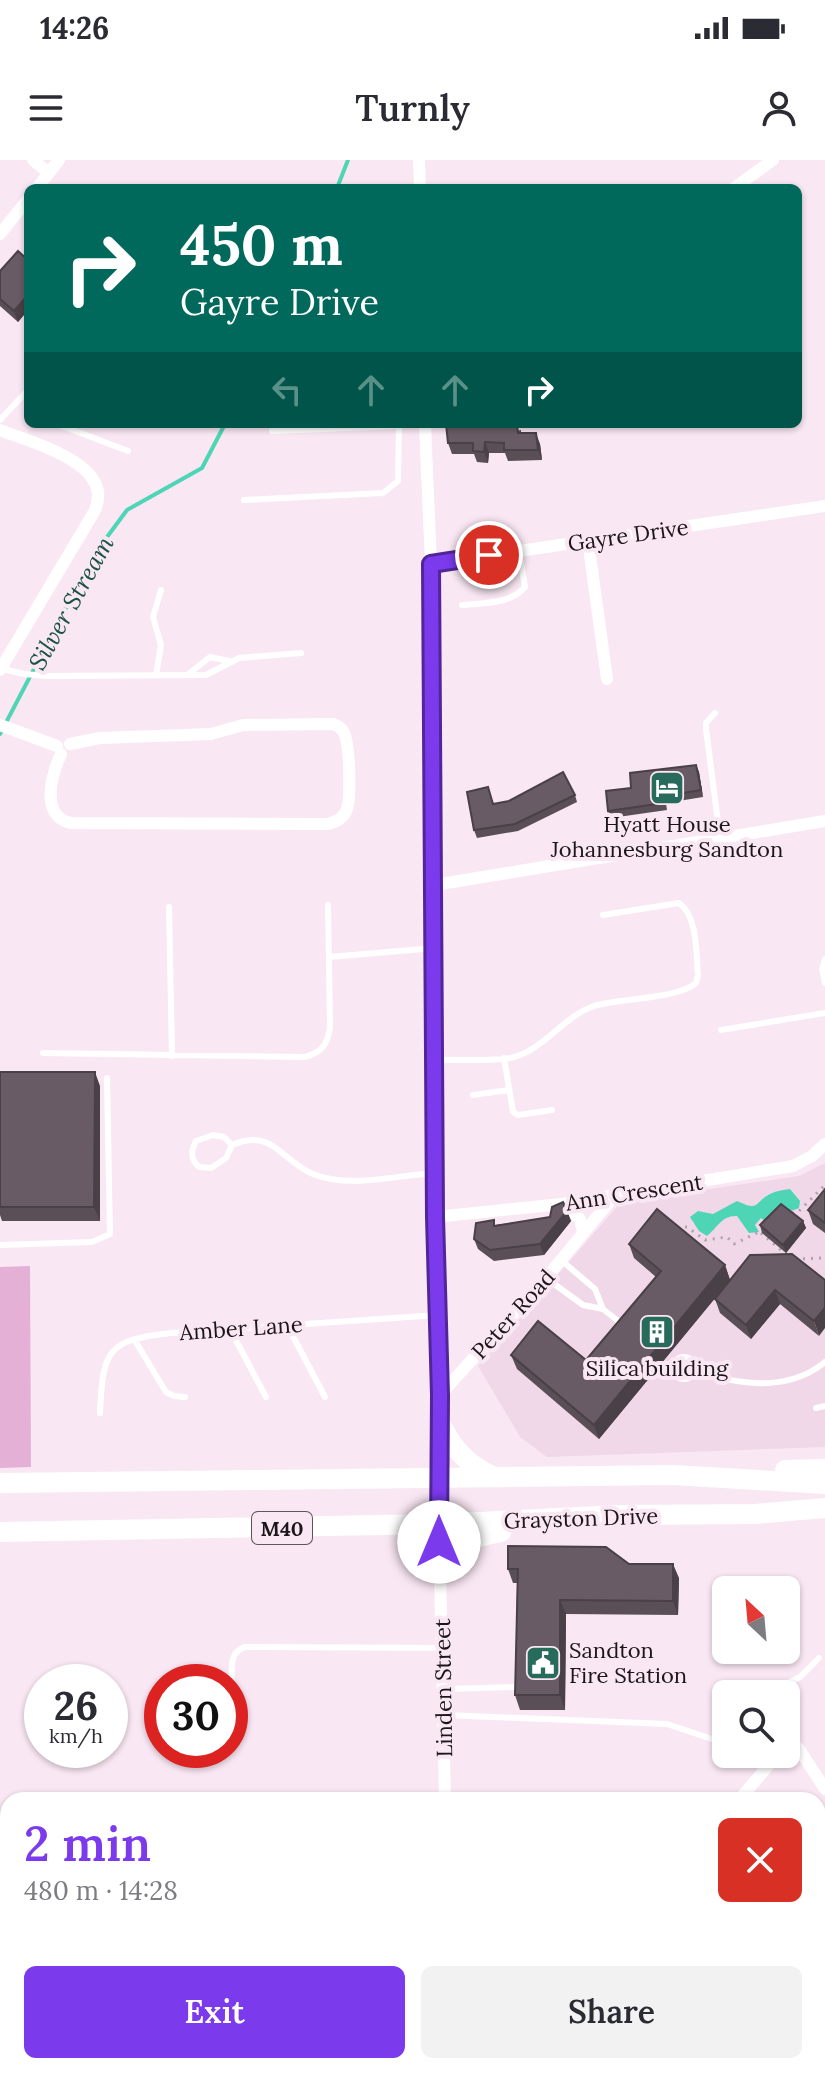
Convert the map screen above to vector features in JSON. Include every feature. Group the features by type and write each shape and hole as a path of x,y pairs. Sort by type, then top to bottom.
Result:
{"main road":[{"path":"440,1423 461,1457 495,1478"},
{"path":"673,1475 825,1469"},
{"name":"Grayston Drive","path":"0,1483 673,1475 825,1484"},
{"name":"Grayston Drive","path":"0,1532 439,1524 619,1515 755,1514 825,1508"},
{"path":"755,1514 825,1523"},
{"path":"440,1559 454,1547 481,1535 619,1515"}],"street":[{"path":"33,160 49,173"},
{"path":"40,184 59,160"},
{"path":"419,160 420,184"},
{"path":"740,184 773,160"},
{"path":"0,234 24,204"},
{"name":"Linden Street","path":"425,428 431,564 435,1217 445,1792"},
{"path":"0,430 76,461 93,478 99,498 94,512 1,670"},
{"name":"Gayre Drive","path":"431,564 825,506"},
{"path":"588,541 607,679"},
{"path":"0,725 63,748 100,738 211,734 243,725 333,724 343,731 347,741 347,810 342,818 328,824 71,823 58,819 52,811 55,769 63,748"},
{"path":"434,885 825,821"},
{"name":"Ann Crescent","path":"435,1217 562,1204 793,1166 812,1156 825,1144"},
{"name":"Peter Road","path":"440,1395 546,1278 615,1195"},
{"path":"562,1204 580,1219 583,1232"},
{"path":"800,1751 825,1789"},
{"path":"746,1792 766,1768"},
{"path":"0,1898 0,1908"}],"lane":[{"path":"0,420 24,400"},
{"path":"68,428 128,451"},
{"path":"272,431 336,428"},
{"path":"244,500 383,493 398,481 399,428"},
{"path":"462,605 489,603 518,595 525,587 519,551"},
{"path":"156,675 161,645 153,610 161,590"},
{"path":"1,670 47,676 187,675 215,672 239,658 301,653"},
{"path":"187,675 210,657 230,661"},
{"path":"715,713 706,723 706,729 720,838"},
{"path":"436,1060 504,1058 531,1050 568,1020 592,1007 683,991 696,983 698,975 690,917 684,906 679,903 603,915"},
{"path":"43,1053 305,1057 315,1054 325,1046 330,1028 328,905"},
{"path":"169,907 172,1056"},
{"path":"329,957 435,948"},
{"path":"825,959 822,969 825,983"},
{"path":"721,1030 825,1013"},
{"path":"504,1058 513,1112 518,1115 552,1110"},
{"path":"0,1245 92,1242 110,1234 107,1078"},
{"path":"473,1095 509,1090"},
{"path":"205,1136 224,1137 232,1145 226,1158 217,1166 206,1169 199,1167 192,1159 196,1141 205,1136"},
{"path":"232,1145 253,1140 267,1141 311,1173 337,1180 435,1173"},
{"path":"561,1260 595,1289 603,1309"},
{"path":"546,1278 583,1305 603,1309 629,1329"},
{"name":"Amber Lane","path":"134,1339 230,1329 438,1315"},
{"path":"287,1325 325,1397"},
{"path":"230,1329 266,1397"},
{"path":"100,1413 105,1362 115,1349 134,1339 166,1392 185,1397"},
{"path":"666,1357 674,1363"},
{"path":"683,1357 690,1359 694,1372 689,1378 679,1378 674,1373 674,1363 683,1357"},
{"path":"694,1372 767,1385 784,1383 823,1367"},
{"path":"816,1408 825,1406"},
{"path":"232,1664 232,1656 237,1649 245,1647 443,1648"},
{"path":"794,1680 819,1658"},
{"path":"444,1689 520,1687"},
{"path":"445,1715 667,1724 712,1739"}],"path":[{"path":"785,1210 797,1213 825,1185"},
{"path":"672,1228 687,1227 705,1240 727,1237 734,1244 761,1233 771,1221"},
{"path":"761,1233 791,1259 823,1258 825,1261"}],"shaded area":[{"path":"825,1163 825,1447 547,1457 520,1437 478,1366 621,1202 799,1176"},
{"path":"790,1189 800,1201 799,1208 791,1211 781,1207 766,1222 761,1218 755,1225 759,1232 749,1233 737,1216 732,1216 707,1236 699,1231 690,1217 698,1211 713,1214 737,1201 754,1206 770,1194"},
{"path":"30,1266 31,1467 0,1468 0,1267"}],"building":[{"path":"18,251 24,256 24,300 14,311 0,299 0,271"},
{"path":"446,428 517,428 518,433 536,433 538,450 504,450 504,443 485,442 484,452 473,451 473,443 448,443"},
{"name":"Hyatt House Johannesburg Sandton","path":"696,765 701,790 664,796 664,803 608,811 606,791 631,788 630,773"},
{"path":"563,772 575,795 515,824 474,830 467,792 488,787 493,804 509,801"},
{"path":"0,1072 95,1072 94,1207 0,1207"},
{"path":"825,1189 825,1223 808,1210"},
{"path":"563,1202 567,1211 540,1244 490,1250 474,1239 476,1223 494,1220 494,1226 550,1217 552,1207"},
{"path":"781,1204 803,1221 783,1245 760,1225"},
{"name":"Silica building","path":"657,1209 725,1265 594,1425 511,1355 538,1321 586,1360 661,1271 629,1244"},
{"path":"792,1254 825,1280 825,1308 814,1321 775,1290 746,1325 715,1299 750,1255"},
{"name":"Sandton Fire Station","path":"508,1546 606,1547 629,1564 673,1564 673,1601 560,1600 560,1695 515,1695 518,1569 508,1569"}],"waterway":[{"name":"Silver Stream","path":"339,184 348,160"},
{"name":"Silver Stream","path":"0,734 93,556 127,510 202,468 223,428"}],"place":[{"name":"Hyatt House Johannesburg Sandton","path":"667,788"},
{"name":"Silica building","path":"657,1332"},
{"name":"Sandton Fire Station","path":"543,1663"}],"route":[{"path":"439,1542 431,564 489,555"}]}
